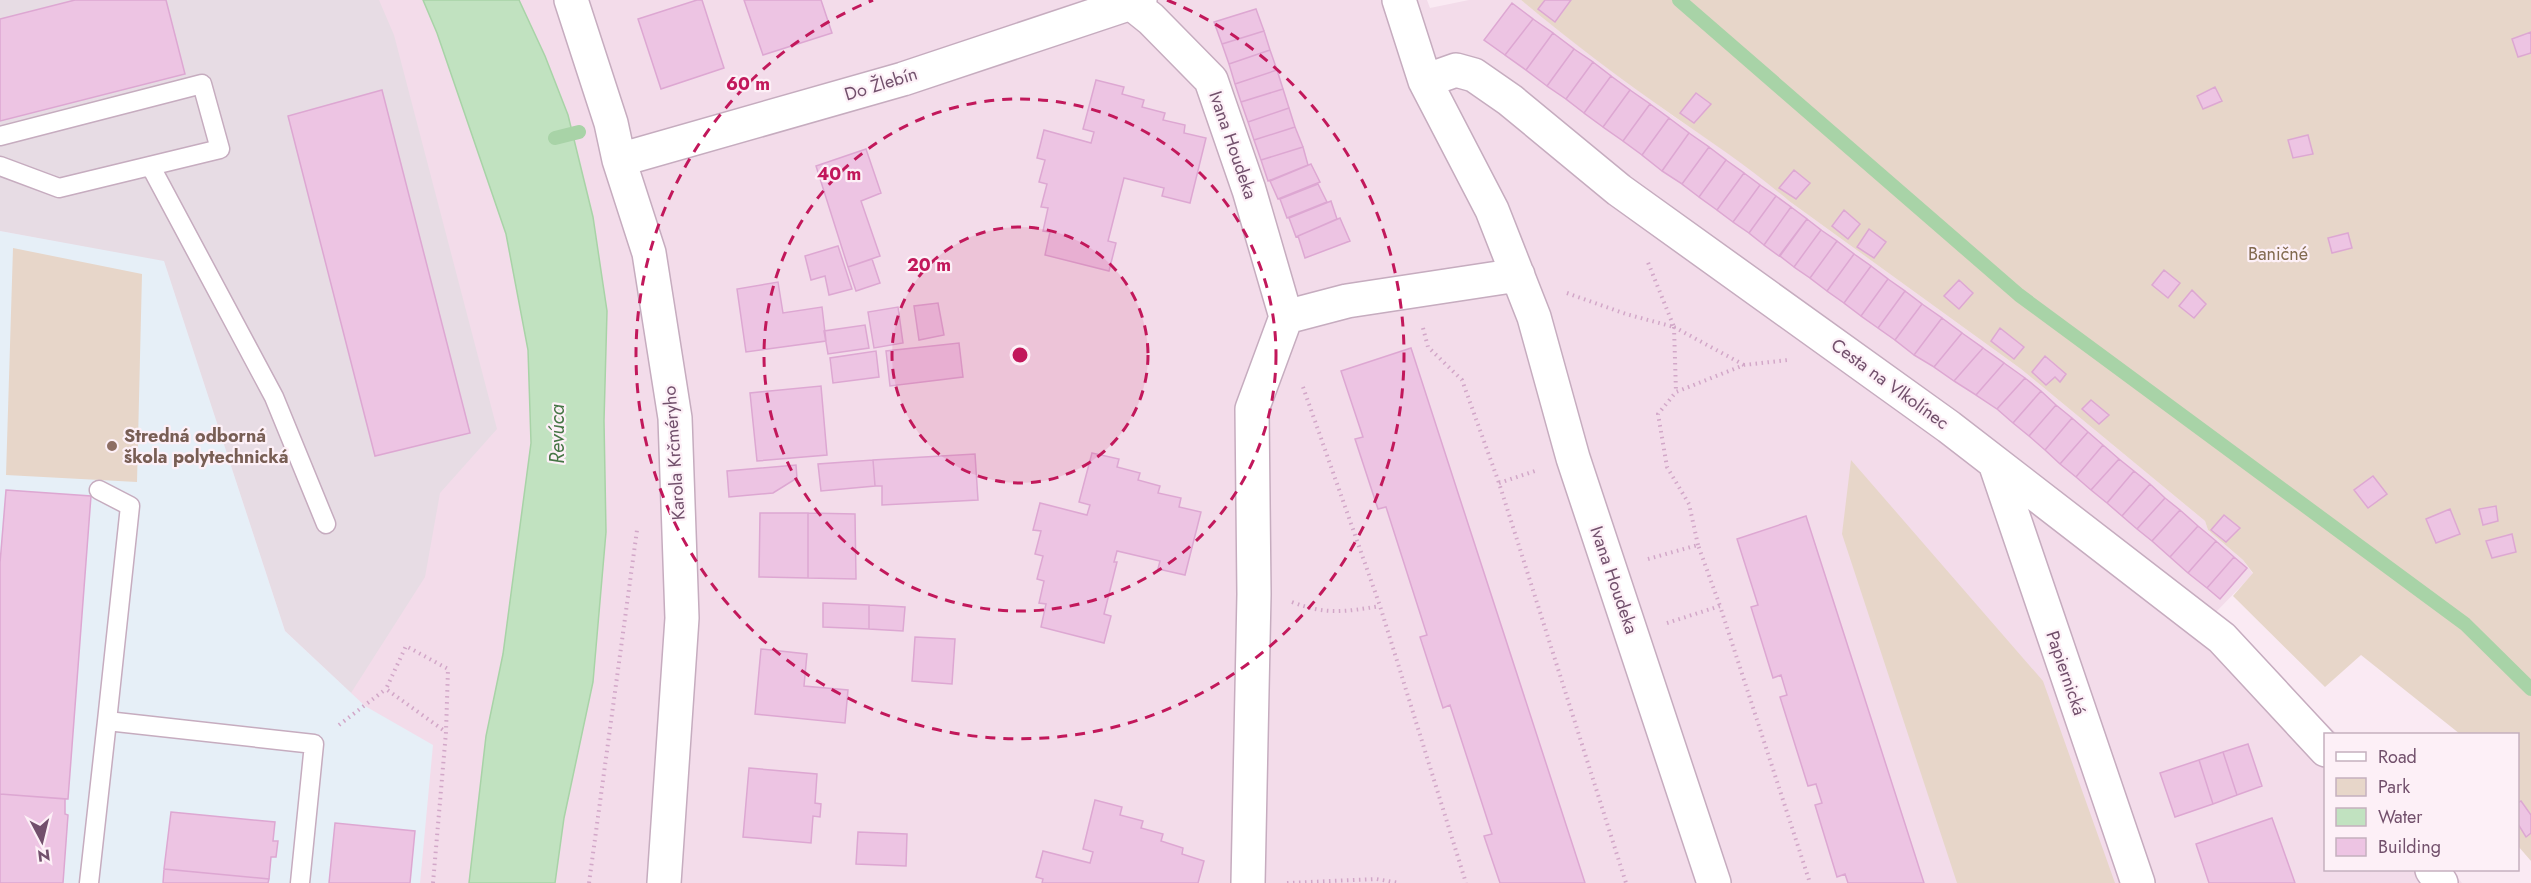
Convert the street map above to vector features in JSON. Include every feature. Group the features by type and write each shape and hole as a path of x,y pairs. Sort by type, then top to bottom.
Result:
{"street":[{"name":"Karola Krčméryho","path":"571,0 611,123 618,160 649,253 675,418 682,618 664,883"},
{"name":"Ivana Houdeka","path":"1399,0 1425,81 1492,210 1534,316 1573,458 1714,883"},
{"name":"Do Žlebín","path":"618,160 903,79 1136,2"},
{"name":"Ivana Houdeka","path":"1136,2 1211,80 1249,190 1286,317"},
{"name":"Cesta na Vlkolínec","path":"1425,81 1442,73 1456,70 1474,75 1510,100 1619,190 1949,427 2222,638 2324,749"},
{"path":"1248,883 1254,594 1252,409 1286,317 1347,301 1518,275"},
{"name":"Papiernická","path":"1995,463 2138,883"}],"lane":[{"path":"0,136 202,84 220,149 59,188 0,166"},
{"path":"151,167 274,397 326,524"},
{"path":"89,883 130,506 99,490"},
{"path":"107,722 314,744 300,883"}],"path":[{"path":"1644,253 1674,327 1676,392"},
{"path":"1518,275 1626,315 1674,327 1744,365"},
{"path":"1428,347 1462,380 1498,483 1626,883"},
{"path":"1810,883 1720,606 1698,546 1689,504 1667,467 1658,414 1676,392 1744,365 1778,360 1851,357"},
{"path":"1301,382 1380,606 1466,883"},
{"path":"1498,483 1527,474"},
{"path":"589,883 625,634 638,524"},
{"path":"1610,570 1698,546"},
{"path":"1254,594 1283,598 1316,610 1350,611 1380,606"},
{"path":"1633,635 1720,606"},
{"path":"314,744 386,689 405,646 448,669 446,732 433,883"},
{"path":"386,689 446,732"},
{"path":"1286,883 1376,879 1400,883"}],"shaded area":[{"path":"0,0 1427,0 1430,8 1469,0 1521,0 1673,116 1754,170 1789,201 2021,369 2205,521 2208,530 2243,560 2253,574 2215,613 2336,733 2324,733 2324,871 2452,871 2462,883 0,883"},
{"path":"0,0 379,0 394,35 497,429 440,493 425,577 351,693 285,631 164,262 0,231"},
{"name":"Stredná odborná škola polytechnická","path":"0,231 164,261 285,631 365,706 433,745 420,883 0,883"}],"green space":[{"name":"Baničné","path":"1521,0 2531,0 2531,861 2519,847 2519,733 2459,733 2361,655 2325,687 2233,596 2253,573 2243,560 2208,530 2205,521 2021,369 1616,75"},
{"path":"13,248 142,274 137,482 6,475"},
{"path":"1851,460 2043,681 2115,883 1957,883 1842,534"}],"water":[{"name":"Revúca","path":"423,0 519,0 545,56 568,115 593,217 607,311 604,421 606,532 593,682 564,818 555,883 469,883 486,736 503,654 531,443 528,350 506,234 437,33"}],"building":[{"path":"75,0 166,0 185,74 0,121 0,19"},
{"path":"702,0 724,68 661,89 638,19"},
{"path":"744,0 821,0 832,33 763,55"},
{"path":"1545,0 1571,0 1555,22 1538,9"},
{"path":"1512,3 1533,19 1505,55 1484,40"},
{"path":"1256,9 1264,31 1222,44 1214,22"},
{"path":"1533,19 1553,33 1526,70 1505,55"},
{"path":"1264,31 1270,50 1229,64 1222,44"},
{"path":"2531,32 2531,53 2518,57 2512,39"},
{"path":"1553,33 1574,49 1547,86 1526,70"},
{"path":"1574,49 1593,62 1566,99 1547,86"},
{"path":"1270,50 1277,70 1235,84 1229,64"},
{"path":"1593,62 1611,76 1584,113 1566,99"},
{"path":"1277,70 1283,89 1241,102 1235,84"},
{"path":"1611,76 1630,90 1603,127 1584,113"},
{"path":"1096,80 1124,87 1122,94 1144,100 1142,107 1165,113 1163,120 1185,125 1184,133 1206,138 1190,203 1162,196 1164,188 1124,178 1108,241 1116,243 1109,271 1045,255 1050,232 1043,231 1048,208 1041,207 1047,184 1039,182 1045,160 1037,158 1044,130 1091,143 1094,132 1083,129"},
{"path":"2215,87 2222,101 2203,109 2197,96"},
{"path":"1283,89 1289,108 1248,122 1241,102"},
{"path":"382,90 470,433 375,456 288,116"},
{"path":"1630,90 1650,104 1623,141 1603,127"},
{"path":"1696,93 1711,104 1694,123 1680,113"},
{"path":"1650,104 1669,118 1642,155 1623,141"},
{"path":"1289,108 1295,127 1254,140 1248,122"},
{"path":"1669,118 1689,133 1662,171 1642,155"},
{"path":"1295,127 1303,147 1261,160 1254,140"},
{"path":"1689,133 1709,147 1682,184 1662,171"},
{"path":"2308,135 2313,154 2293,158 2288,140"},
{"path":"1303,147 1308,165 1268,181 1261,160"},
{"path":"1709,147 1726,160 1699,197 1682,184"},
{"path":"866,149 881,193 861,201 880,256 848,267 816,166"},
{"path":"1726,160 1744,173 1717,210 1699,197"},
{"path":"1311,164 1320,182 1278,199 1270,181"},
{"path":"1794,170 1810,183 1796,199 1779,188"},
{"path":"1744,173 1760,185 1733,222 1717,210"},
{"path":"1318,184 1327,202 1287,218 1280,199"},
{"path":"1760,185 1776,196 1749,233 1733,222"},
{"path":"1776,196 1791,207 1764,245 1749,233"},
{"path":"1331,201 1337,219 1296,237 1289,218"},
{"path":"1791,207 1807,219 1779,256 1764,245"},
{"path":"1844,210 1860,224 1848,239 1832,226"},
{"path":"1340,218 1350,241 1305,258 1298,236"},
{"path":"1807,219 1821,230 1794,267 1780,256"},
{"path":"1869,229 1886,242 1874,258 1857,247"},
{"path":"1821,230 1837,241 1810,278 1794,267"},
{"path":"2348,233 2352,248 2332,253 2328,238"},
{"path":"1837,241 1854,254 1827,291 1810,278"},
{"path":"838,246 852,289 829,295 825,276 811,280 805,256"},
{"path":"1854,254 1871,266 1844,303 1827,291"},
{"path":"872,259 880,283 856,291 848,267"},
{"path":"1871,266 1888,279 1861,316 1844,303"},
{"path":"2164,270 2180,283 2168,298 2152,285"},
{"path":"1888,279 1905,291 1878,328 1861,316"},
{"path":"1959,280 1973,293 1959,309 1944,296"},
{"path":"778,282 783,313 822,307 826,341 746,352 737,289"},
{"path":"2192,290 2206,304 2194,318 2179,306"},
{"path":"1905,291 1922,304 1895,340 1878,328"},
{"path":"938,303 944,335 919,340 914,306"},
{"path":"1922,304 1942,318 1914,355 1895,340"},
{"path":"898,307 903,343 874,348 868,312"},
{"path":"1942,318 1962,333 1934,367 1914,355"},
{"path":"865,325 869,348 828,354 824,331"},
{"path":"2000,328 2024,347 2014,359 1991,341"},
{"path":"1962,333 1983,348 1954,381 1934,367"},
{"path":"959,343 963,377 890,386 886,351"},
{"path":"1411,348 1585,883 1500,883 1484,836 1492,834 1450,705 1443,708 1420,637 1427,635 1386,507 1378,509 1355,439 1363,437 1341,371"},
{"path":"1983,348 2004,363 1976,395 1954,381"},
{"path":"876,351 879,377 833,383 830,358"},
{"path":"2045,356 2066,374 2060,382 2055,377 2046,385 2032,372"},
{"path":"2004,363 2025,378 1997,409 1976,395"},
{"path":"2025,378 2041,391 2013,423 1997,409"},
{"path":"821,386 827,455 757,461 750,393"},
{"path":"2041,391 2056,405 2029,436 2013,423"},
{"path":"2091,400 2109,415 2099,424 2082,409"},
{"path":"2056,405 2072,418 2045,450 2029,436"},
{"path":"2072,418 2088,432 2060,464 2045,450"},
{"path":"2088,432 2103,445 2076,477 2060,464"},
{"path":"2103,445 2119,459 2091,490 2076,477"},
{"path":"1092,453 1119,459 1117,467 1140,473 1138,480 1160,486 1158,493 1181,498 1179,507 1201,512 1185,575 1158,569 1160,561 1117,551 1114,562 1117,562 1104,614 1111,616 1104,643 1041,627 1046,604 1039,603 1044,581 1037,579 1043,556 1035,554 1041,531 1033,530 1040,503 1087,515 1090,505 1079,502"},
{"path":"975,454 978,500 882,505 882,486 875,486 873,460"},
{"path":"2119,459 2134,471 2107,503 2091,490"},
{"path":"873,460 875,486 821,491 818,464"},
{"path":"796,465 797,478 773,493 729,497 727,471"},
{"path":"2134,471 2150,484 2122,516 2107,503"},
{"path":"2373,476 2387,494 2368,508 2354,490"},
{"path":"2150,484 2165,498 2137,529 2122,516"},
{"path":"6,490 91,496 68,799 0,794 0,563"},
{"path":"2165,498 2180,510 2152,541 2137,529"},
{"path":"2496,506 2498,521 2483,525 2479,509"},
{"path":"2450,509 2460,534 2436,543 2426,519"},
{"path":"2180,510 2198,526 2170,557 2152,541"},
{"path":"760,513 808,513 808,578 759,577"},
{"path":"808,513 855,514 856,579 808,578"},
{"path":"2224,515 2240,528 2226,542 2211,530"},
{"path":"1806,516 1924,883 1848,883 1845,874 1837,877 1815,805 1822,803 1816,784 1808,786 1780,697 1787,695 1781,675 1773,678 1751,607 1758,605 1737,539"},
{"path":"2198,526 2216,541 2188,573 2170,557"},
{"path":"2512,534 2516,552 2492,558 2486,541"},
{"path":"2216,541 2234,557 2207,588 2188,573"},
{"path":"2234,557 2247,568 2220,599 2207,588"},
{"path":"823,603 869,605 869,629 823,627"},
{"path":"869,605 905,607 903,631 869,629"},
{"path":"915,637 955,639 952,684 912,681"},
{"path":"761,649 807,654 804,686 848,690 845,723 755,714"},
{"path":"2248,744 2262,786 2237,795 2223,752"},
{"path":"2223,752 2237,795 2213,804 2199,760"},
{"path":"2199,760 2213,804 2175,817 2160,773"},
{"path":"749,768 817,774 815,803 821,804 820,817 813,816 811,843 743,837"},
{"path":"0,794 65,799 65,814 68,815 63,883 0,883"},
{"path":"1095,800 1122,807 1120,815 1143,821 1141,828 1163,834 1161,841 1183,848 1182,854 1204,861 1198,883 1042,883 1043,879 1036,877 1043,851 1090,863 1093,852 1083,849"},
{"path":"2521,801 2531,815 2531,833 2526,837 2519,826 2519,802"},
{"path":"171,812 275,822 273,841 278,841 276,857 271,857 269,879 164,869"},
{"path":"2272,818 2295,883 2209,883 2196,844"},
{"path":"335,823 415,831 410,883 329,883"},
{"path":"858,832 907,834 906,866 856,864"},
{"path":"164,869 269,879 268,883 163,883"}],"waterway":[{"path":"1679,0 2019,295 2465,624 2531,689"},
{"path":"555,138 579,132"}],"place":[{"name":"Stredná odborná škola polytechnická","path":"112,446"}]}
